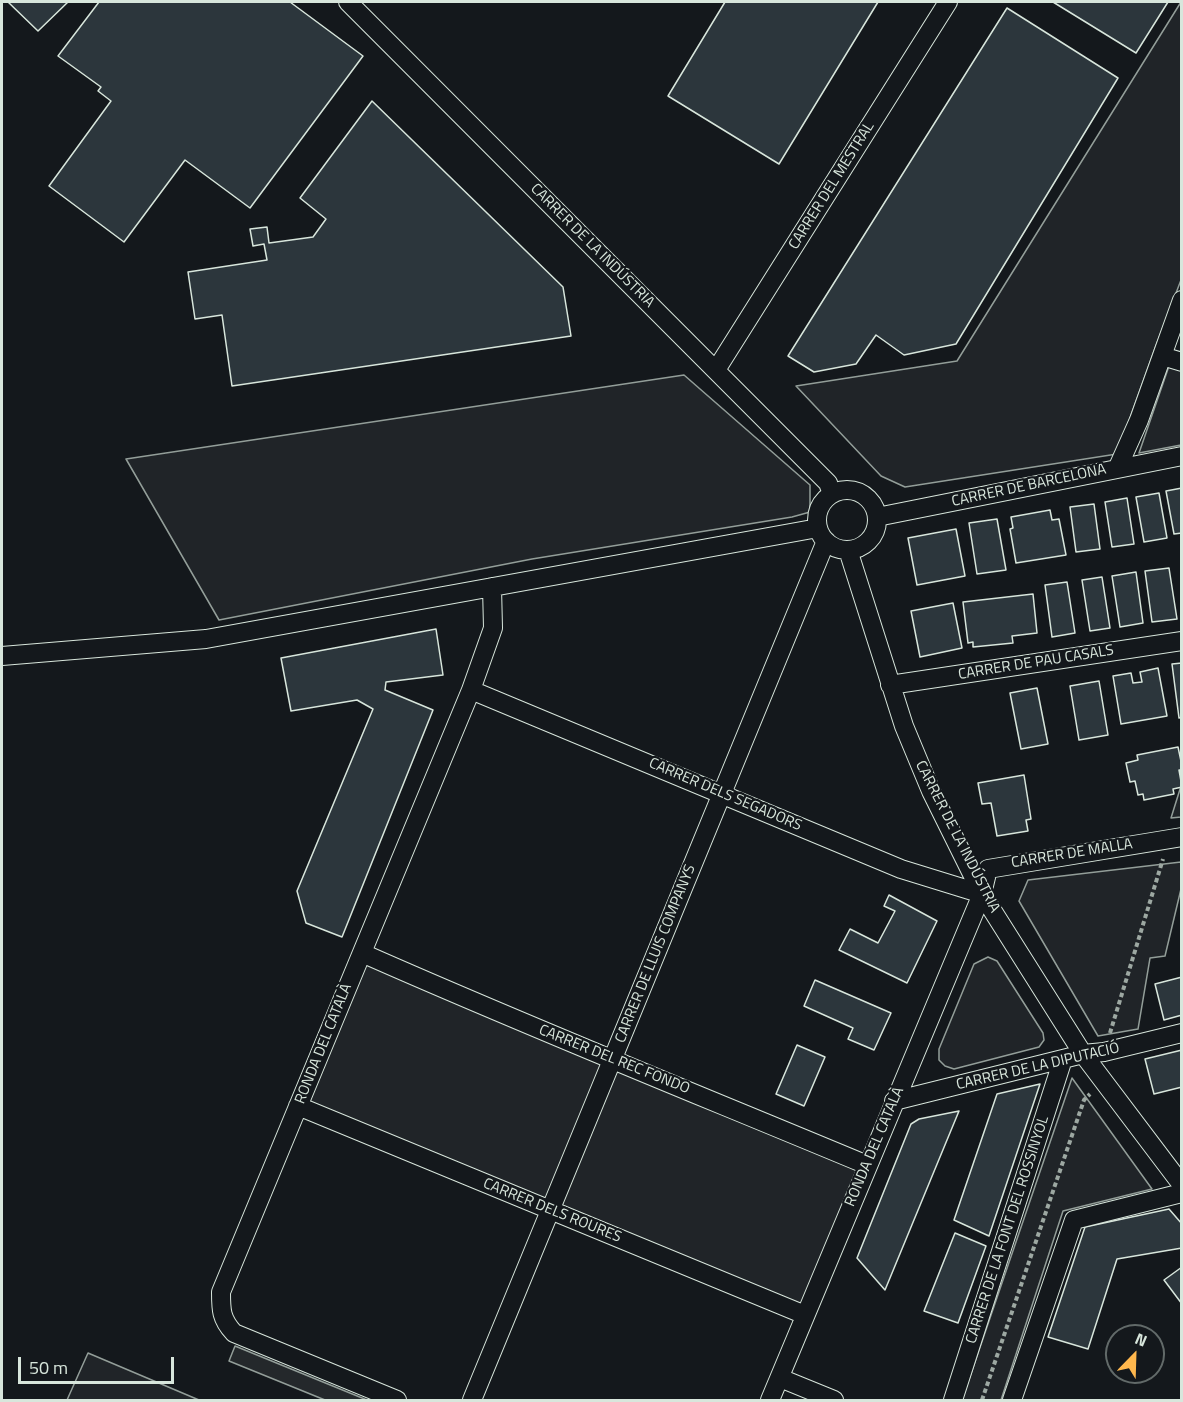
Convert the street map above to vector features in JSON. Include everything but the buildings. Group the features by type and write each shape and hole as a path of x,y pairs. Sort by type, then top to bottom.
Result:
{"street":[{"name":"CARRER DE LA INDÚSTRIA","path":"348,2 828,483 832,494"},
{"name":"CARRER DEL MESTRAL","path":"716,370 948,2"},
{"path":"1118,467 1139,420 1182,300"},
{"path":"1162,356 1182,362"},
{"name":"CARRER DE BARCELONA","path":"877,517 1182,456"},
{"path":"844,490 858,492 873,504 877,517 872,538 859,548 848,550 833,546 822,535 818,513 821,505 832,494 844,490"},
{"path":"2,656 206,639 492,587 822,535"},
{"name":"CARRER DE LLUIS COMPANYS","path":"472,1401 723,794 822,535"},
{"name":"CARRER DE LA INDÚSTRIA","path":"848,550 904,726 931,791 982,894 1083,1054 1182,1185"},
{"name":"RONDA DEL CATALÀ","path":"397,1401 234,1333 225,1324 221,1314 221,1292 471,690 493,628 492,587"},
{"name":"CARRER DE PAU CASALS","path":"890,685 1182,641"},
{"name":"CARRER DELS SEGADORS","path":"471,690 900,869 982,894"},
{"name":"CARRER DE MALLA","path":"982,894 988,869 1175,837"},
{"name":"RONDA DEL CATALÀ","path":"770,1401 982,894"},
{"name":"CARRER DEL REC FONDO","path":"362,953 487,1009 867,1165"},
{"name":"CARRER DE LA DIPUTACIÓ","path":"894,1101 1083,1054 1104,1052 1182,1033"},
{"name":"CARRER DE LA FONT DEL ROSSINYOL","path":"953,1401 1063,1059"},
{"name":"CARRER DELS ROURES","path":"298,1106 805,1315"},
{"path":"1012,1401 1074,1220 1182,1193"},
{"path":"780,1378 834,1401"}],"path":[{"path":"1104,1052 1175,837"},
{"path":"982,1401 1084,1100 1104,1083"}],"shaded area":[{"path":"1181,2 1181,280 1117,454 905,487 881,476 796,386 957,361"},
{"path":"1169,366 1181,369 1181,445 1139,453"},
{"path":"684,375 810,485 810,512 792,517 532,559 219,620 126,459"},
{"path":"1181,786 1181,817 1171,818"},
{"path":"1181,862 1181,889 1165,956 1150,958 1138,1029 1098,1036 1019,901 1028,880"},
{"path":"362,953 867,1165 805,1315 298,1106"},
{"path":"988,957 997,961 1043,1033 1044,1040 1039,1047 954,1069 945,1066 939,1060 939,1049 974,964"},
{"path":"1072,1078 1152,1189 1063,1211 1001,1400 962,1400"},
{"path":"235,1346 367,1400 325,1400 229,1361"},
{"path":"88,1353 199,1400 67,1400"}]}
